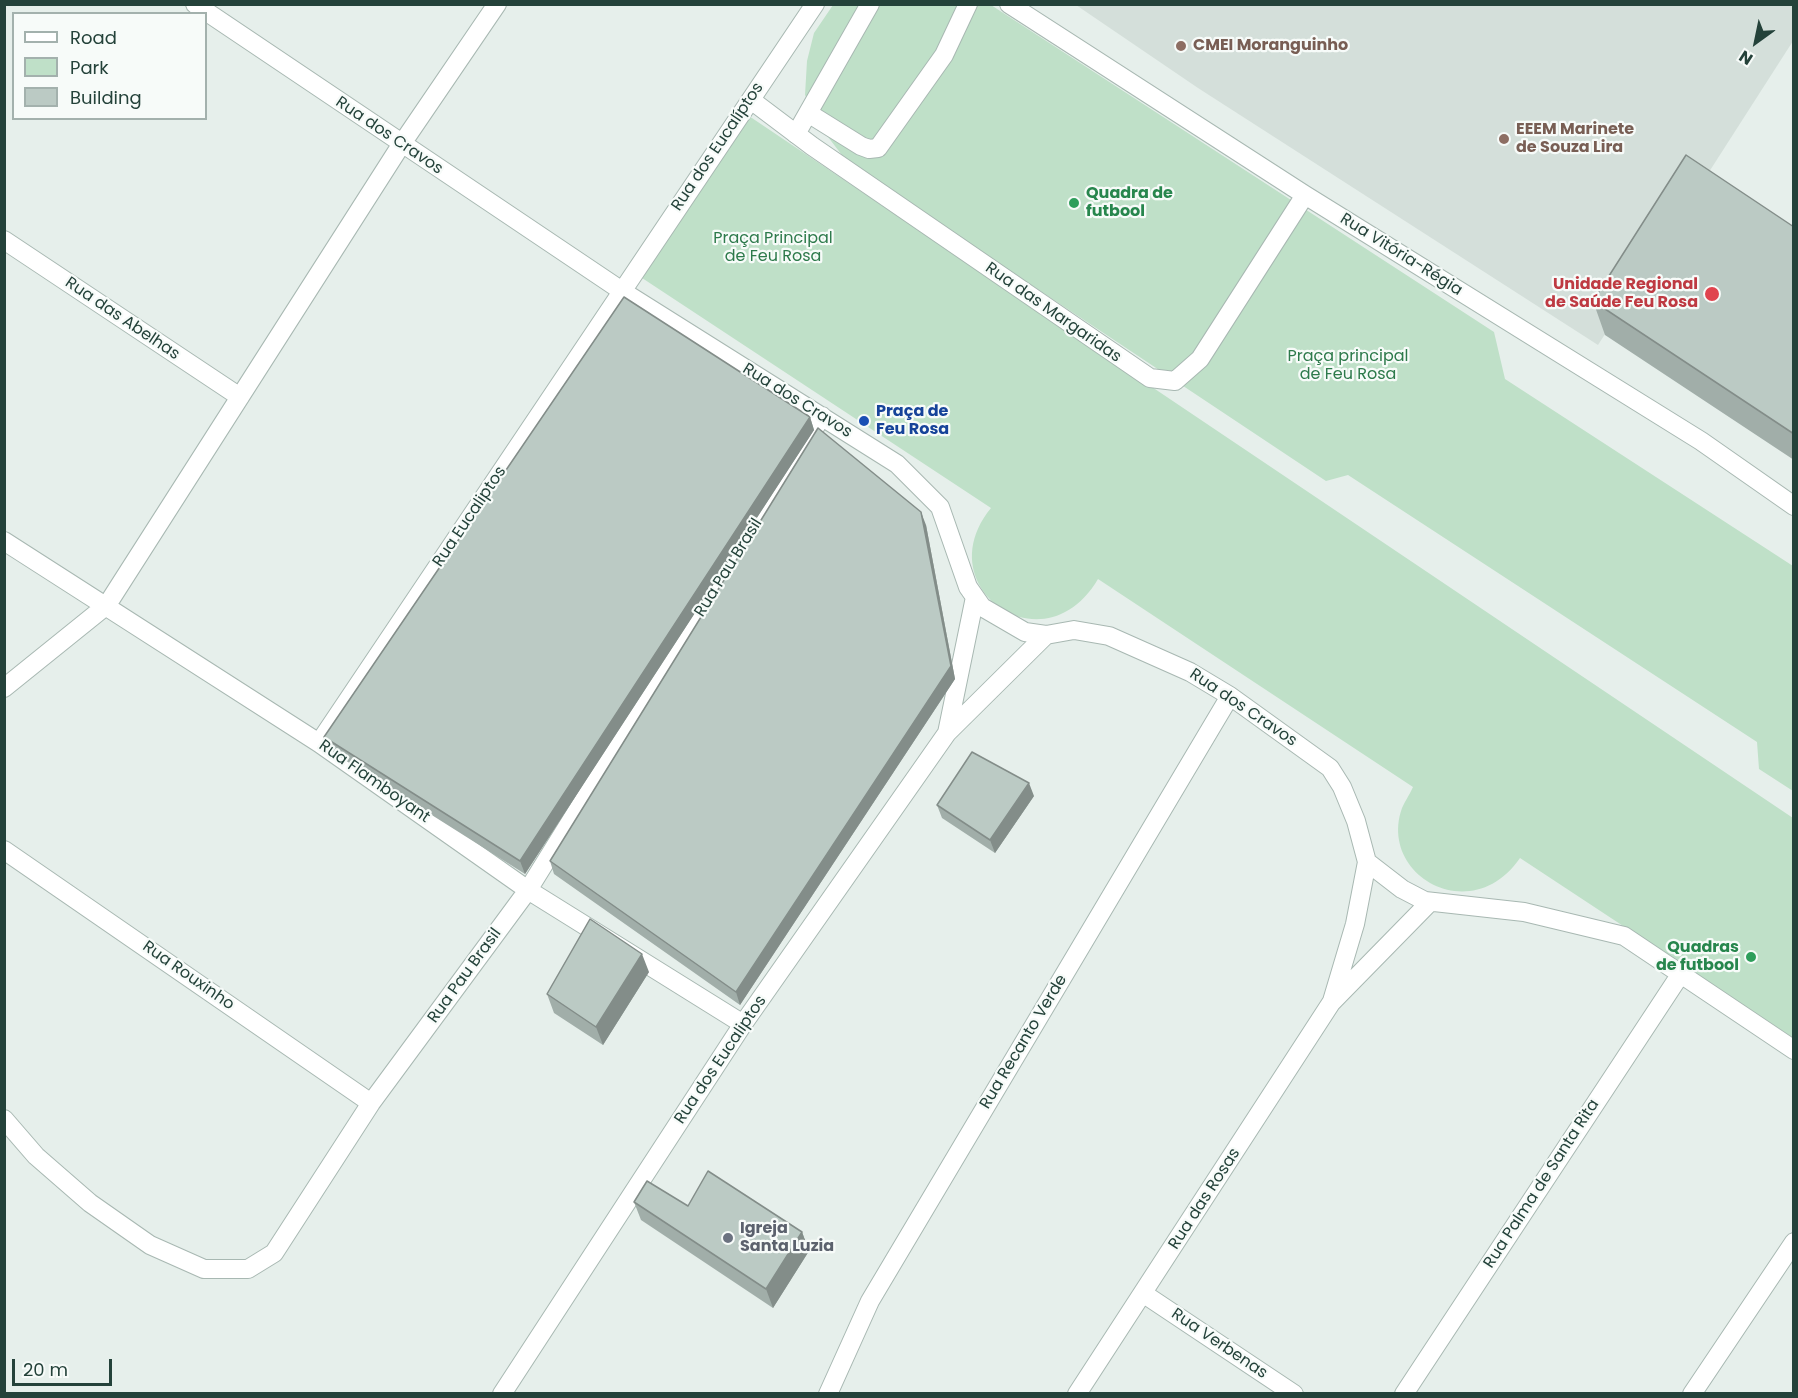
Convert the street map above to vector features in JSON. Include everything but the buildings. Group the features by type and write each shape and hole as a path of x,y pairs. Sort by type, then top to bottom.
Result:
{"street":[{"path":"4,688 107,605 401,145 497,4"},
{"name":"Rua dos Eucalíptos","path":"622,291 815,4"},
{"path":"796,134 870,4"},
{"name":"Rua Vitória-Régia","path":"1009,4 1305,195 1701,441 1794,506"},
{"name":"Rua dos Cravos","path":"199,5 401,145 622,291 897,464 940,507 968,587 982,607 1025,632 1046,636 1074,630 1109,636 1190,672 1230,696 1330,768 1342,787 1356,821 1366,862"},
{"path":"808,113 861,147 869,149 878,147 944,55 965,6"},
{"name":"Rua das Margaridas","path":"751,100 796,134 1141,374 1175,381 1200,359 1305,195"},
{"name":"Rua das Abelhas","path":"4,240 240,397"},
{"name":"Rua Eucaliptos","path":"319,743 622,291"},
{"name":"Rua Pau Brasil","path":"4,1119 36,1156 90,1203 150,1245 204,1269 248,1269 274,1253 371,1103 528,890 822,416"},
{"name":"Rua Flamboyant","path":"4,541 319,743 528,890 743,1024"},
{"name":"Rua dos Eucaliptos","path":"947,733 975,597"},
{"name":"Rua dos Eucaliptos","path":"502,1394 743,1024 947,733 1046,636"},
{"name":"Rua Recanto Verde","path":"828,1394 870,1301 1230,696"},
{"name":"Rua Rouxinho","path":"4,850 371,1103"},
{"path":"1366,862 1402,889 1430,902 1524,912 1623,936 1794,1050"},
{"name":"Rua das Rosas","path":"1331,1003 1354,924 1366,862"},
{"name":"Rua das Rosas","path":"1077,1394 1331,1003 1430,902"},
{"name":"Rua Palma de Santa Rita","path":"1404,1394 1680,975"},
{"path":"1692,1394 1794,1242"},
{"name":"Rua Verbenas","path":"1144,1294 1294,1394"}],"shaded area":[{"name":"EEEM Marinete de Souza Lira","path":"1076,5 1793,5 1793,41 1598,345 1198,88"}],"green space":[{"name":"Praça principal de Feu Rosa","path":"833,5 991,5 1494,332 1505,379 1793,566 1793,791 1759,769 1757,742 1348,475 1326,481 848,163 825,133 805,95 807,61 814,33"},
{"name":"Praça Principal de Feu Rosa","path":"743,112 1793,818 1793,1038 1520,858 1500,879 1478,890 1455,891 1434,885 1416,872 1403,854 1398,832 1402,808 1413,787 1098,579 1075,606 1049,618 1023,618 1000,608 982,589 973,565 975,538 991,508 636,274"}],"place":[{"name":"CMEI Moranguinho","path":"1181,46"},
{"name":"EEEM Marinete de Souza Lira","path":"1504,139"},
{"name":"Quadra de futbool","path":"1074,203"},
{"name":"Unidade Regional de Saúde Feu Rosa","path":"1712,294"},
{"name":"Praça de Feu Rosa","path":"864,421"},
{"name":"Quadras de futbool","path":"1751,957"},
{"name":"Igreja Santa Luzia","path":"728,1238"}]}
